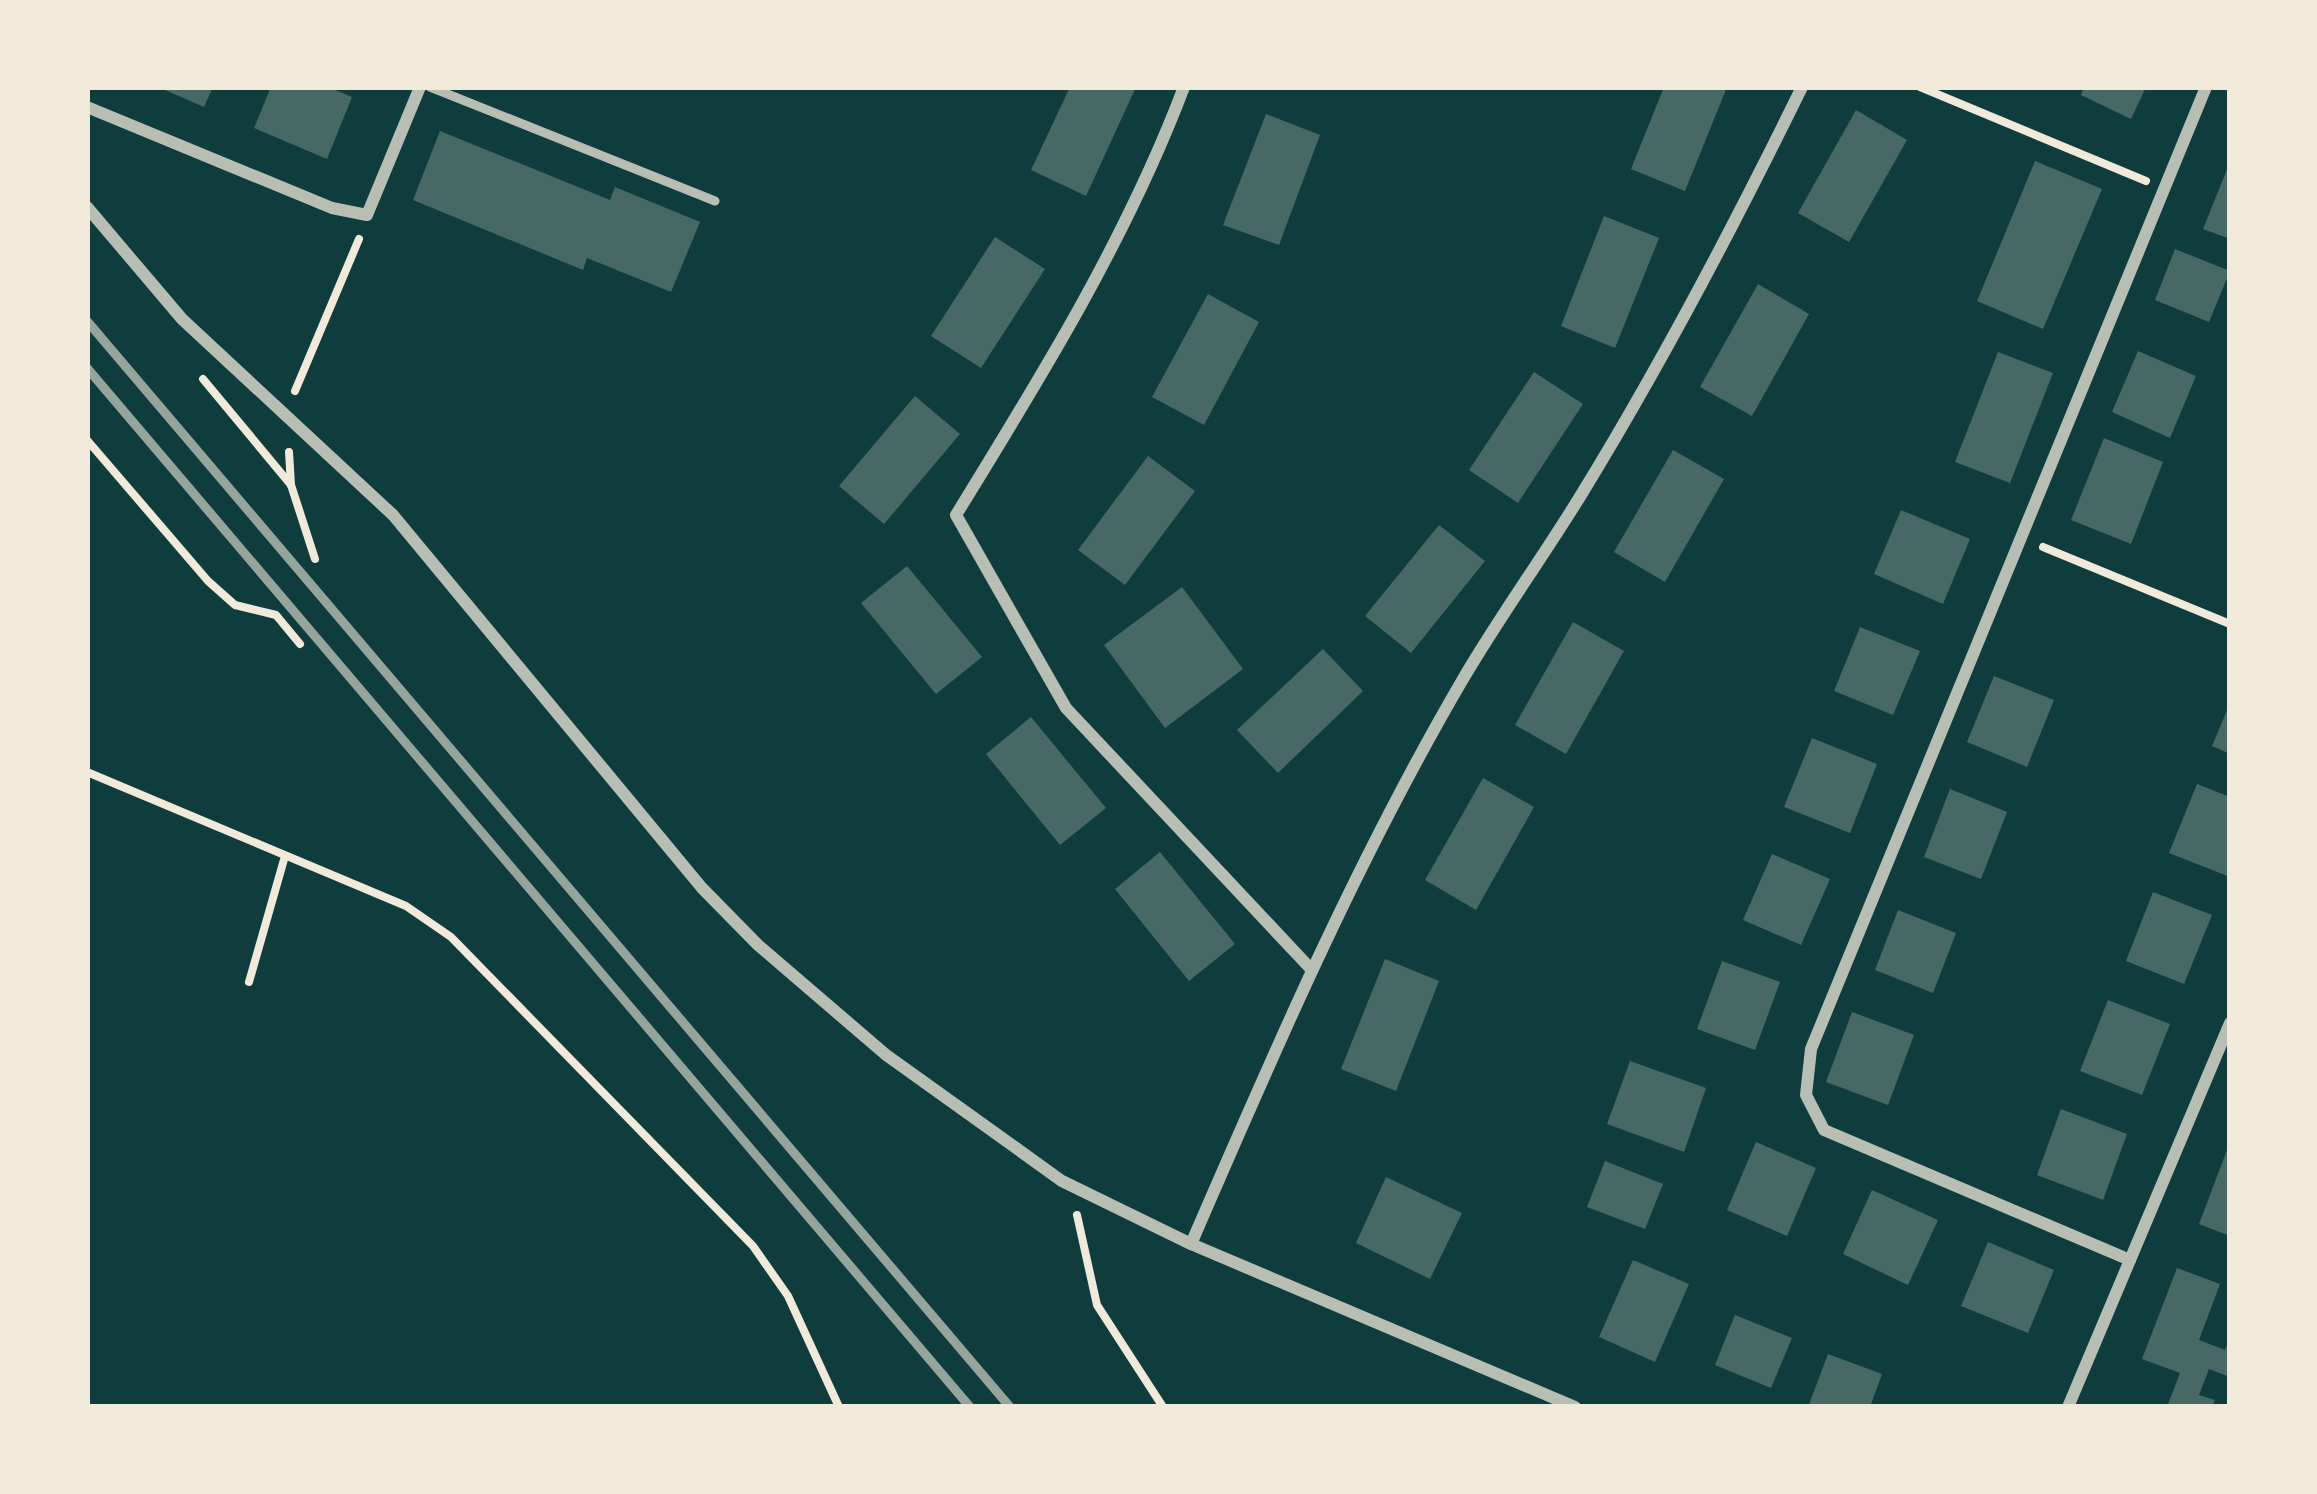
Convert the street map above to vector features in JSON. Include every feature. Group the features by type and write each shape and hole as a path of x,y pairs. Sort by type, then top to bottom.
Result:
{"street":[{"path":"87,107 332,208 368,215 420,87"},
{"path":"1184,87 1162,144 1082,309 956,515 1066,708 1310,968"},
{"path":"1191,1244 1310,968 1464,677 1582,495 1722,250 1802,87"},
{"path":"2130,1260 1824,1130 1806,1094 1811,1049 2206,87"},
{"path":"87,207 182,319 393,515 702,888 758,945 885,1054 1062,1181 1191,1244 1575,1407"},
{"path":"2068,1407 2230,1023"}],"lane":[{"path":"430,87 715,201"}],"path":[{"path":"1920,87 2163,188"},
{"path":"315,559 291,485 286,412 368,215"},
{"path":"189,362 291,485"},
{"path":"87,440 208,581 235,604 276,615 301,644"},
{"path":"2020,537 2230,624"},
{"path":"87,772 406,906 451,937 753,1246 788,1296 839,1407"},
{"path":"248,982 285,856"},
{"path":"1062,1181 1079,1220 1097,1305 1163,1407"}],"building":[{"path":"158,87 213,87 204,107"},
{"path":"271,87 328,87 352,97 327,159 254,128"},
{"path":"1070,87 1136,87 1086,196 1031,170"},
{"path":"1664,87 1727,87 1685,191 1631,169"},
{"path":"2084,87 2146,87 2131,119 2081,95"},
{"path":"1856,110 1907,140 1849,242 1798,213"},
{"path":"1266,114 1320,135 1279,245 1223,225"},
{"path":"440,131 610,200 615,187 700,222 671,292 587,258 583,270 413,200"},
{"path":"2035,161 2102,189 2043,329 1977,301"},
{"path":"2230,162 2230,239 2203,229"},
{"path":"1604,216 1659,238 1615,348 1561,326"},
{"path":"995,237 1045,269 981,368 931,336"},
{"path":"2175,249 2230,271 2209,322 2155,300"},
{"path":"1758,284 1809,314 1752,416 1700,387"},
{"path":"1208,294 1259,322 1204,425 1152,397"},
{"path":"2138,351 2196,376 2170,438 2112,412"},
{"path":"1998,352 2053,373 2010,483 1955,462"},
{"path":"1534,372 1583,404 1518,503 1469,470"},
{"path":"915,396 960,434 884,524 839,486"},
{"path":"2104,438 2163,462 2131,544 2071,520"},
{"path":"1673,450 1724,479 1665,582 1614,552"},
{"path":"1148,456 1195,491 1125,585 1078,550"},
{"path":"1901,510 1970,539 1943,604 1874,574"},
{"path":"1439,525 1485,561 1411,653 1365,616"},
{"path":"907,566 982,657 936,694 861,603"},
{"path":"1182,587 1243,669 1165,728 1104,645"},
{"path":"1573,622 1624,651 1566,754 1515,725"},
{"path":"1860,627 1920,651 1893,715 1834,691"},
{"path":"1323,649 1363,691 1278,773 1237,730"},
{"path":"1994,676 2054,700 2027,767 1967,742"},
{"path":"2230,703 2230,754 2212,746"},
{"path":"1031,717 1106,808 1060,845 986,754"},
{"path":"1812,738 1877,764 1850,833 1784,807"},
{"path":"1483,778 1534,807 1476,910 1425,880"},
{"path":"2197,784 2230,797 2230,877 2169,853"},
{"path":"1950,789 2007,812 1981,879 1924,857"},
{"path":"1160,852 1235,944 1189,981 1115,889"},
{"path":"1772,854 1830,879 1801,945 1743,920"},
{"path":"2153,892 2212,915 2184,984 2126,961"},
{"path":"1898,910 1956,933 1933,993 1875,970"},
{"path":"1385,959 1439,981 1396,1091 1341,1069"},
{"path":"1722,961 1780,982 1755,1050 1697,1029"},
{"path":"2108,1000 2170,1024 2142,1095 2080,1071"},
{"path":"1852,1012 1914,1035 1888,1105 1826,1082"},
{"path":"1630,1061 1706,1088 1684,1152 1607,1124"},
{"path":"2061,1109 2127,1134 2103,1200 2037,1175"},
{"path":"1756,1142 1816,1168 1787,1236 1727,1210"},
{"path":"2230,1142 2230,1236 2199,1224"},
{"path":"1605,1161 1663,1184 1645,1229 1587,1207"},
{"path":"1386,1177 1462,1213 1430,1279 1356,1243"},
{"path":"1872,1190 1938,1220 1908,1285 1843,1254"},
{"path":"1988,1242 2054,1270 2028,1333 1961,1306"},
{"path":"1633,1260 1689,1284 1655,1362 1599,1337"},
{"path":"2177,1268 2220,1284 2199,1340 2225,1350 2230,1337 2230,1377 2209,1369 2199,1395 2215,1400 2212,1407 2167,1407 2180,1373 2142,1359"},
{"path":"1735,1315 1792,1338 1771,1388 1715,1365"},
{"path":"1828,1354 1882,1374 1870,1407 1808,1407"}],"railway":[{"path":"87,321 1010,1407"},
{"path":"87,368 970,1407"}]}
